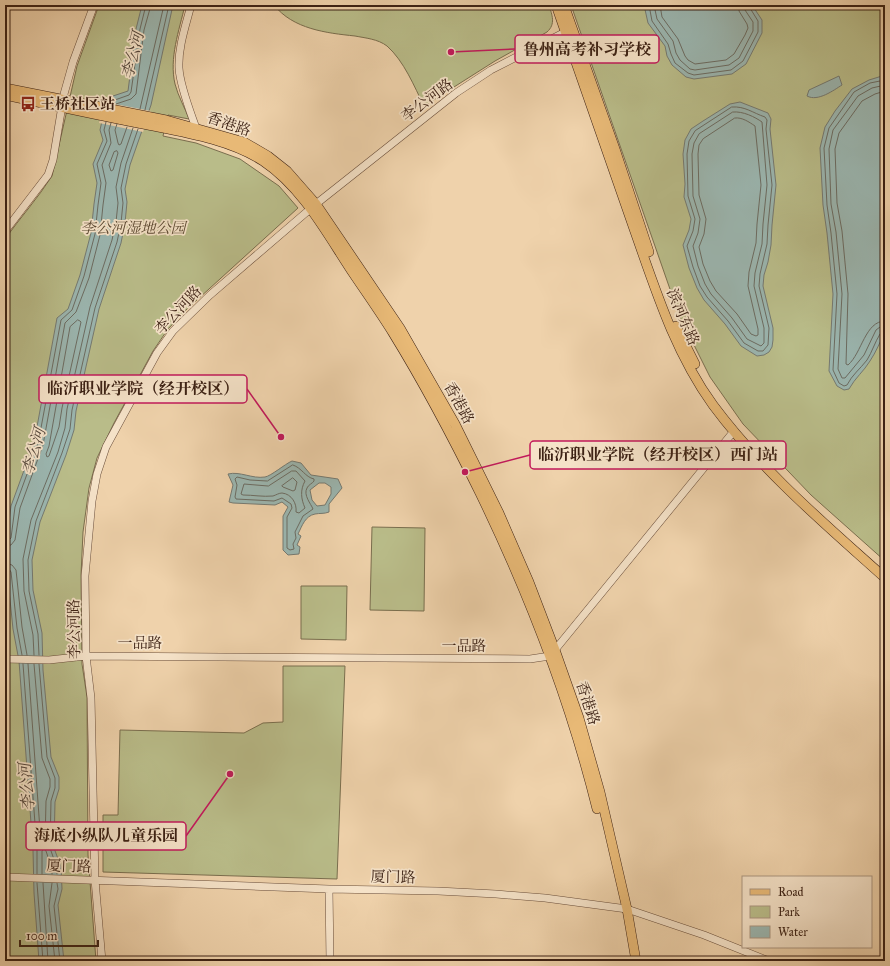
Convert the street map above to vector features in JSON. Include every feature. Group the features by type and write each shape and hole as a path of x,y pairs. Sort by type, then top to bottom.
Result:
{"main road":[{"name":"滨河东路","path":"556,5 667,321 692,372 713,404 756,457 791,492 885,578"},
{"name":"滨河东路","path":"564,5 615,149 672,318 698,370 719,403 760,453 830,521 885,570"},
{"name":"香港路","path":"5,88 62,104"},
{"name":"香港路","path":"5,95 196,128 244,142 268,156 287,171 313,207 393,332 448,428 492,517 553,653 624,908 636,961"},
{"name":"香港路","path":"166,124 243,149 263,161 282,176 313,207"},
{"name":"香港路","path":"624,908 631,961"}],"street":[{"path":"5,231 48,175 53,160 62,104 73,62 94,5"},
{"path":"191,5 180,49 179,69 196,128"},
{"name":"李公河路","path":"102,961 95,880 91,698 86,656 86,576 92,501 97,474 106,447 158,353 173,331 210,295 313,207 456,93 491,70 566,32"},
{"path":"553,653 734,431"},
{"name":"一品路","path":"5,659 49,660 86,656 522,659 553,653"},
{"name":"厦门路","path":"5,877 496,894 545,898 624,908 704,935 769,961"},
{"path":"329,889 330,961"}],"green space":[{"name":"李公河湿地公园","path":"99,5 185,5 174,54 173,74 176,88 189,119 168,115 163,136 196,143 240,159 279,186 298,208 187,309 168,329 153,351 97,458 89,488 83,532 81,575 82,664 87,697 88,855 96,961 5,961 5,239 52,176 77,66"},
{"path":"274,5 549,5 552,16 552,26 547,32 495,61 424,106 404,66 387,46 371,39 322,31 300,25 291,20"},
{"path":"571,5 885,5 885,561 811,495 743,424 710,377 679,315"},
{"path":"372,527 425,528 424,611 370,610"},
{"path":"301,586 347,586 346,640 301,639"},
{"path":"283,666 345,666 337,879 103,872 103,815 118,815 120,730 244,733 263,723 283,722"}],"water":[{"name":"李公河","path":"142,5 173,5 151,105 130,165 125,189 127,202 121,243 99,309 76,411 74,430 40,522 32,560 33,590 42,633 43,670 51,757 59,777 59,789 55,802 54,848 61,867 62,889 58,905 64,961 39,961 34,893 33,850 19,661 13,629 5,551 11,506 34,443 57,318 68,309 80,275 91,233 97,183 93,164 103,140 100,130 107,98 128,91 136,29"},
{"path":"644,5 752,5 762,20 762,33 746,64 732,74 694,79 686,77 672,65 667,56 665,46 648,23"},
{"path":"839,76 842,85 835,90 816,98 807,96 809,90"},
{"path":"885,76 885,332 868,365 849,389 844,390 837,386 829,371 833,294 823,205 820,148 825,127 852,89 869,80"},
{"path":"740,102 768,113 771,119 770,129 776,185 771,245 763,286 773,328 773,340 772,347 769,352 764,355 757,356 741,346 725,324 704,300 697,288 689,268 683,245 689,230 691,219 684,197 685,184 683,154 685,140 691,129 730,104"},
{"path":"292,461 301,463 311,475 338,479 342,488 329,504 329,512 315,514 306,519 298,534 301,536 297,545 300,547 299,554 288,555 283,550 283,516 288,507 282,502 275,505 229,502 233,485 228,474 237,473 255,477 265,477","holes":["319,483 325,483 331,487 331,494 325,505 317,506 312,500 310,490"]}],"pier":[{"path":"104,102 151,111 143,132 99,123"}],"place":[{"name":"鲁州高考补习学校","path":"451,52"},
{"name":"王桥社区站","path":"28,104"},
{"name":"临沂职业学院（经开校区）","path":"281,437"},
{"name":"临沂职业学院（经开校区）西门站","path":"465,472"},
{"name":"海底小纵队儿童乐园","path":"230,774"}]}
